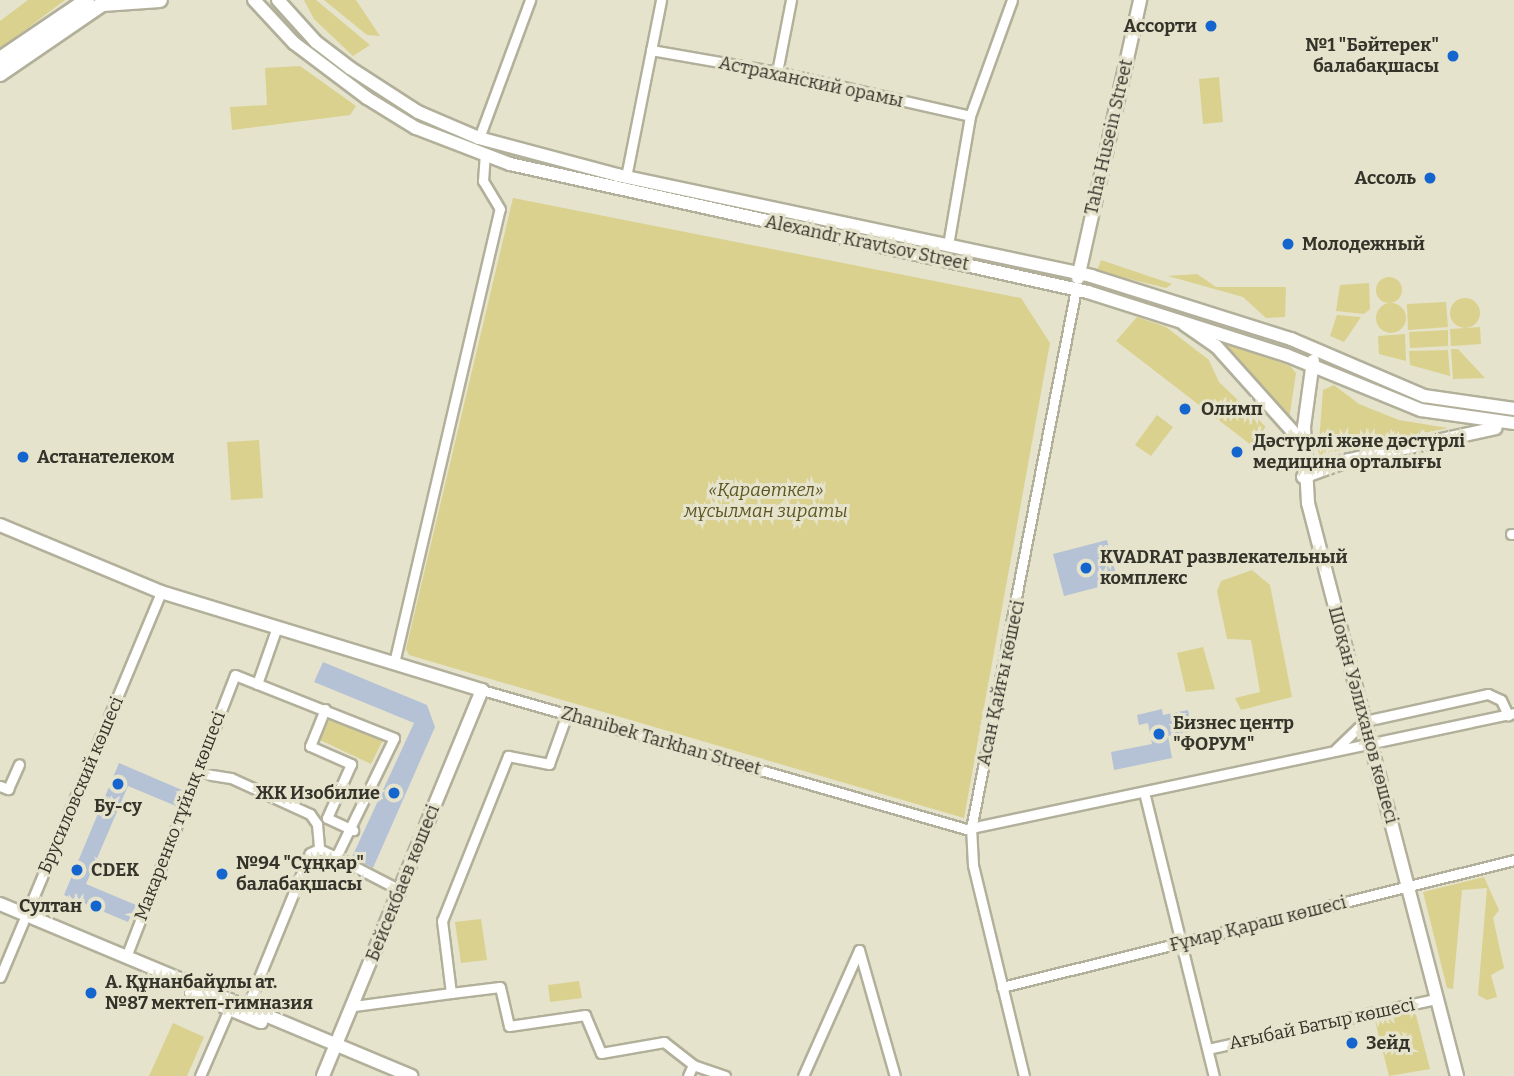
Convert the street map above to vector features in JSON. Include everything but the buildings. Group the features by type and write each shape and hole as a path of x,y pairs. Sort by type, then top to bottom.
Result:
{"main road":[{"path":"0,59 87,0"},
{"path":"0,74 106,2 160,0"},
{"name":"Alexandr Kravtsov Street","path":"254,0 331,75 416,128 485,155 1076,289 1170,314 1313,366 1421,410 1514,424"},
{"name":"Alexandr Kravtsov Street","path":"278,0 316,42 350,68 418,112 479,138 626,177 1079,273 1170,298 1315,350 1424,396 1514,409"},
{"name":"Taha Husein Street","path":"1076,289 1140,0"},
{"path":"1170,314 1216,346 1303,443"},
{"name":"Шоқан Уәлиханов көшесі","path":"1315,350 1303,443 1303,477 1457,1076"},
{"path":"1303,477 1349,460 1514,424"},
{"name":"Zhanibek Tarkhan Street","path":"0,525 161,592 482,690"},
{"name":"Бейсекбаев көшесі","path":"323,1076 482,690"},
{"path":"0,904 24,918 229,1009 412,1076"},
{"path":"0,912 24,918 126,957 247,1007 392,1076"}],"street":[{"path":"479,138 530,0"},
{"path":"626,177 661,0"},
{"path":"777,72 791,0"},
{"path":"948,245 970,116 1012,0"},
{"name":"Астраханский орамы","path":"651,50 777,72 970,116"},
{"path":"394,663 500,209 483,181 485,155"},
{"name":"Асан Қайғы көшесі","path":"1024,1076 973,865 971,829 1076,289"},
{"name":"Брусиловский көшесі","path":"0,977 161,592"},
{"path":"277,627 257,684 394,738 353,830 336,857"},
{"name":"Макаренко тұйық көшесі","path":"126,957 235,676 257,684"},
{"name":"Zhanibek Tarkhan Street","path":"482,690 971,829 1336,749 1372,746 1511,714 1501,700 1488,694 1365,721"},
{"path":"325,709 310,746 351,764 327,818 353,830"},
{"path":"451,993 442,921 508,756 549,764 567,714"},
{"path":"1336,749 1365,721"},
{"path":"0,786 8,789 19,764"},
{"path":"199,773 231,778 310,814 317,824 319,849"},
{"path":"1144,792 1214,1076"},
{"path":"247,1007 310,853 319,849 400,890"},
{"name":"Ғұмар Қараш көшесі","path":"1002,986 1514,860"},
{"path":"803,1076 859,950 895,1076"},
{"path":"354,1006 500,987 509,1026 585,1014 601,1053 664,1042 693,1065 725,1076"},
{"name":"Ағыбай Батыр көшесі","path":"1208,1048 1436,999"},
{"path":"200,1076 229,1009"},
{"path":"688,1076 693,1065"}],"green space":[{"path":"28,0 65,0 0,49 0,21"},
{"path":"304,0 316,0 370,45 353,56 314,19"},
{"path":"324,0 356,0 380,36 367,35"},
{"path":"300,66 356,106 350,115 232,130 230,107 267,105 265,68"},
{"path":"1219,77 1223,122 1203,124 1199,79"},
{"name":"«Қараөткел» мұсылман зираты","path":"513,198 1021,298 1050,343 964,818 409,655 406,649"},
{"path":"1101,260 1172,284 1166,288 1097,271"},
{"path":"1197,274 1216,287 1286,287 1285,317 1266,318 1243,297 1168,276"},
{"path":"1389,277 1398,281 1402,290 1398,299 1389,303 1380,299 1376,290 1380,281"},
{"path":"1369,283 1370,309 1364,314 1336,311 1340,285"},
{"path":"1465,298 1476,302 1480,313 1476,324 1465,328 1454,324 1450,313 1454,302"},
{"path":"1446,302 1448,327 1408,330 1407,304"},
{"path":"1391,303 1397,304 1405,312 1405,324 1397,332 1391,333 1385,332 1377,324 1376,318 1377,312 1385,304"},
{"path":"1337,315 1361,317 1344,342 1330,336"},
{"path":"1137,317 1166,327 1209,360 1219,382 1265,426 1273,447 1262,437 1251,445 1116,341"},
{"path":"1480,327 1481,344 1451,346 1450,329"},
{"path":"1448,330 1448,346 1410,348 1409,332"},
{"path":"1405,334 1406,361 1379,354 1378,336"},
{"path":"1221,340 1290,366 1296,373 1288,426 1267,391"},
{"path":"1451,349 1458,349 1485,378 1453,379"},
{"path":"1448,350 1450,376 1410,365 1409,351"},
{"path":"1334,385 1359,404 1399,420 1448,428 1318,455 1323,390"},
{"path":"1157,415 1173,427 1151,456 1135,445"},
{"path":"259,440 263,498 231,500 227,442"},
{"path":"1252,570 1270,585 1292,697 1241,710 1235,698 1260,692 1251,640 1227,639 1217,591 1221,581"},
{"path":"1203,647 1215,689 1186,692 1177,653"},
{"path":"331,716 383,740 371,764 320,740"},
{"path":"1484,877 1499,910 1493,918 1504,968 1491,975 1497,997 1487,1000 1478,995 1487,888 1462,890 1453,989 1447,988 1423,892"},
{"path":"481,919 487,960 461,963 455,922"},
{"path":"579,981 582,998 550,1002 548,985"},
{"path":"1415,1011 1430,1069 1389,1076 1375,1021"},
{"path":"173,1023 204,1037 187,1076 149,1076"}],"place":[{"name":"Ассорти","path":"1211,26"},
{"name":"№1 \"Бәйтерек\" балабақшасы","path":"1453,56"},
{"name":"Ассоль","path":"1430,178"},
{"name":"Молодежный","path":"1288,244"},
{"name":"Олимп","path":"1185,409"},
{"name":"Дәстүрлі және дәстүрлі медицина орталығы","path":"1237,452"},
{"name":"Астанателеком","path":"23,457"},
{"name":"KVADRAT развлекательный комплекс","path":"1086,568"},
{"name":"Бизнес центр \"ФОРУМ\"","path":"1159,734"},
{"name":"Бу-су","path":"118,784"},
{"name":"ЖК Изобилие","path":"394,793"},
{"name":"CDEK","path":"77,870"},
{"name":"№94 \"Сұңқар\" балабақшасы","path":"222,874"},
{"name":"Султан","path":"96,906"},
{"name":"А. Құнанбайұлы ат. №87 мектеп-гимназия","path":"91,993"},
{"name":"Зейд","path":"1352,1043"}]}
